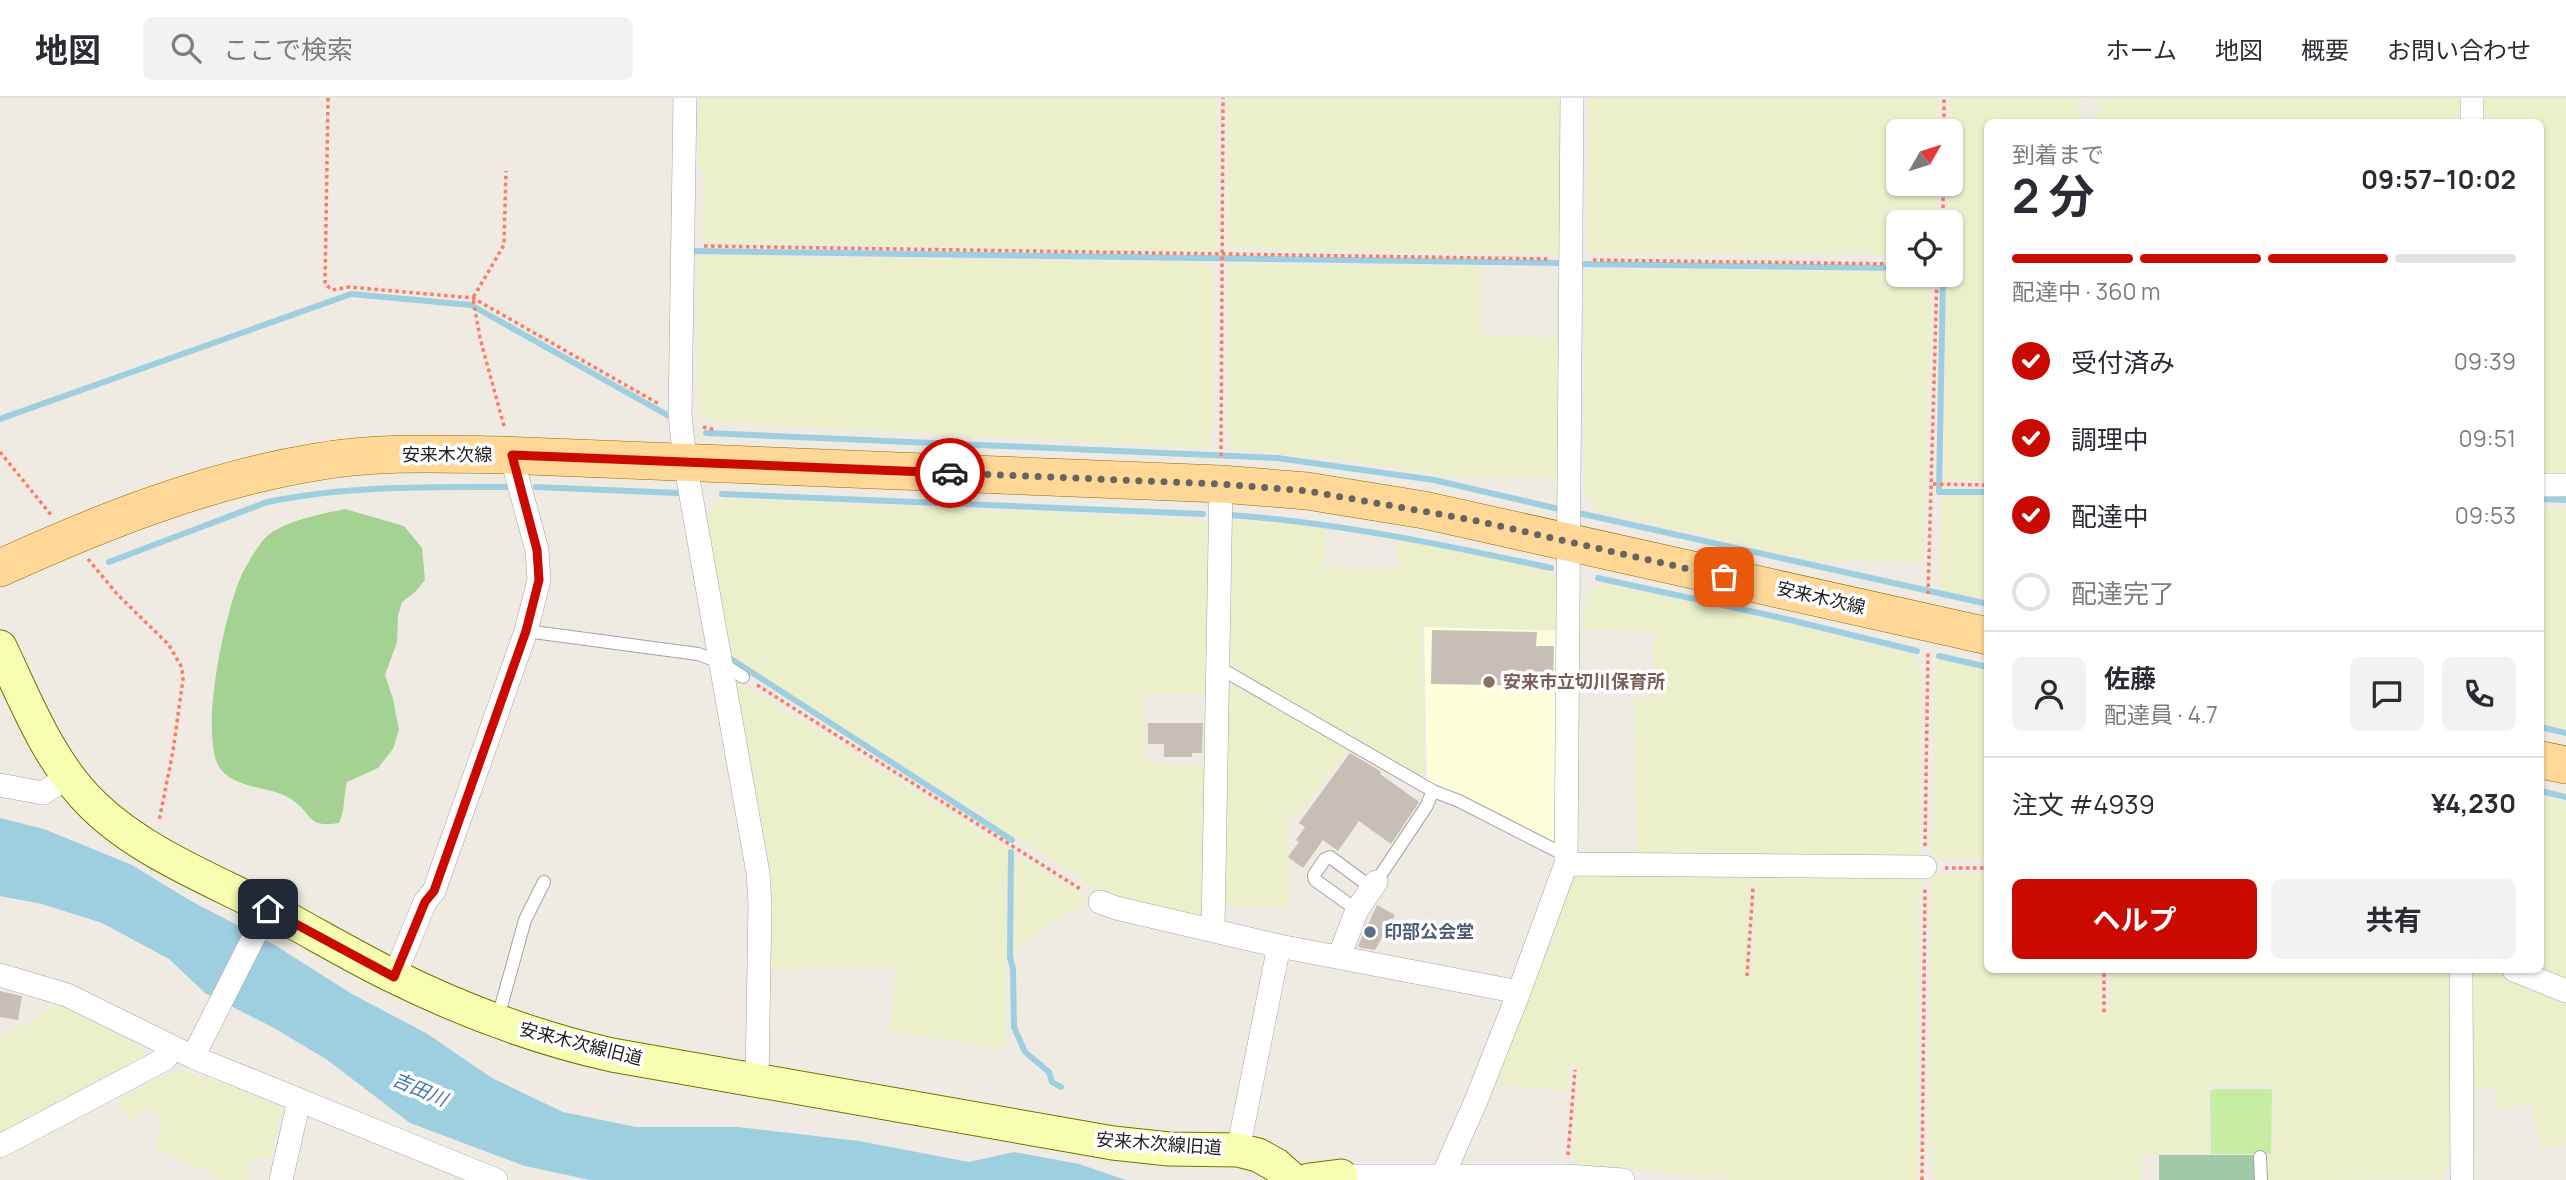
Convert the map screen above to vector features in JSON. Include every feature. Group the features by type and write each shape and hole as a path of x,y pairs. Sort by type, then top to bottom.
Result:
{"main road":[{"name":"安来木次線","path":"0,568 68,537 230,479 318,461 405,454 512,455 1221,484 1307,491 1473,520 1984,635"},
{"path":"2544,761 2566,765"}],"street":[{"path":"685,98 680,415 685,462 758,873 760,904 757,1080"},
{"path":"1443,1175 1519,992 1566,858 1572,98"},
{"path":"2472,98 2472,119"},
{"path":"394,977 425,902 434,891 526,631 539,580 540,561 512,455"},
{"path":"1213,929 1221,484"},
{"path":"2544,485 2566,485"},
{"name":"安来木次線旧道","path":"0,647 41,732 69,776 93,806 111,821 264,918 497,1022 538,1037 612,1055 1113,1143 1169,1149 1238,1150 1258,1155 1276,1165 1293,1180"},
{"path":"0,785 43,793 69,776"},
{"path":"1566,858 1755,866 1925,867"},
{"path":"1339,957 1357,910 1374,885"},
{"path":"1100,902 1279,946 1519,992"},
{"path":"0,1146 165,1059 188,1051 264,918"},
{"path":"1238,1150 1279,946"},
{"path":"2461,973 2462,1180"},
{"path":"2521,973 2566,991"},
{"path":"0,975 67,995 299,1101 496,1180"},
{"path":"281,1180 299,1101"},
{"path":"1325,1178 1443,1175 1567,1176 1623,1180"}],"lane":[{"path":"526,631 698,654 720,662 743,677"},
{"path":"1217,667 1433,791 1459,801 1566,858"},
{"path":"1357,910 1315,880 1314,875 1319,867 1330,857 1374,885 1426,807 1433,791"},
{"path":"497,1022 524,919 544,882"},
{"path":"2260,1157 2261,1180"}],"path":[{"path":"328,98 325,284 332,290 349,286 473,303 663,406"},
{"path":"1221,484 1223,98"},
{"path":"1944,98 1944,119"},
{"path":"506,172 504,245 473,303 512,455"},
{"path":"682,246 1222,255"},
{"path":"1929,563 1938,484 1937,287"},
{"path":"0,452 117,594 169,645 182,668 183,679 173,751 153,848"},
{"path":"1938,484 1984,485"},
{"path":"1922,1180 1928,623"},
{"path":"743,677 1100,902"},
{"path":"1747,976 1755,866"},
{"path":"1925,867 1984,868"},
{"path":"2104,973 2104,1012"},
{"path":"1567,1176 1575,1070"}],"shaded area":[{"path":"698,98 1216,98 1217,249 1213,252 710,242 702,237 703,171 698,163"},
{"path":"1229,98 1564,98 1562,251 1559,254 1231,248 1228,244"},
{"path":"1589,98 1938,98 1937,119 1886,119 1886,196 1937,196 1936,210 1886,210 1886,255 1589,252"},
{"path":"1949,98 2084,98 2075,110 2086,119 1984,119 1984,480 1948,479 1944,475 1947,287 1963,287 1963,210 1948,210 1948,196 1964,196 1964,119 1949,119"},
{"path":"2090,98 2460,98 2460,119 2093,119 2102,108"},
{"path":"2484,98 2566,98 2566,473 2544,473 2544,119 2484,119"},
{"path":"703,256 1208,263 1213,271 1212,444 1208,448 714,422 703,418 698,411 697,260"},
{"path":"1233,264 1477,267 1482,276 1480,329 1484,335 1559,338 1561,473 1556,477 1445,476 1338,459 1230,449 1229,268"},
{"path":"1587,269 1886,272 1886,287 1931,287 1923,559 1918,562 1813,560 1595,509 1584,493"},
{"path":"1947,495 1984,495 1984,599 1942,590 1939,586 1941,500"},
{"path":"718,498 1207,520 1208,694 1147,693 1144,697 1145,757 1149,763 1207,766 1209,919 1116,901 733,658 708,534 709,518"},
{"path":"2544,507 2566,508 2566,729 2544,724"},
{"path":"1235,519 1323,528 1326,567 1394,569 1397,567 1399,539 1547,569 1556,580 1556,627 1422,626 1424,777 1421,779 1226,667 1231,523"},
{"path":"1598,583 1765,618 1915,656 1921,670 1920,855 1914,861 1637,855 1634,700 1637,697 1653,697 1654,632 1582,629 1586,597 1589,590"},
{"path":"1424,627 1560,631 1556,847 1427,784"},
{"path":"1939,660 1984,669 1984,860 1936,858 1932,855 1935,670"},
{"path":"738,681 1008,849 1005,1047 1000,1049 892,1031 890,1026 896,972 894,966 768,969 769,873 736,683"},
{"path":"1226,681 1346,748 1346,752 1303,810 1288,815 1289,906 1286,908 1222,905"},
{"path":"2544,797 2566,802 2566,981 2544,971"},
{"path":"1018,855 1086,898 1085,902 1015,950 1015,858"},
{"path":"1580,873 1751,876 1746,977 1751,976 1757,876 1914,875 1919,879 1917,1180 1735,1180 1578,1164 1574,1157 1579,1065 1569,1066 1567,1091 1493,1083 1573,876"},
{"path":"1984,874 1984,973 2100,973 2102,1014 2108,1014 2110,1011 2110,973 2452,973 2453,1088 2449,1159 2443,1179 2265,1180 2266,1156 2273,1156 2275,1153 2273,1086 2211,1086 2208,1088 2209,1152 2145,1154 2142,1156 2142,1180 1934,1180 1934,1148 1929,1142 1932,876"},
{"path":"2471,973 2508,973 2566,996 2566,1143 2543,1150 2531,1103 2497,1110 2497,1089 2474,1087 2471,1083"},
{"path":"61,1003 116,1033 142,1050 147,1058 0,1135 0,1038"},
{"path":"176,1072 189,1073 227,1085 282,1109 271,1157 254,1158 248,1180 224,1180 161,1150 154,1144 161,1123 155,1111 150,1109 129,1121 118,1099"},
{"path":"2159,1155 2255,1155 2255,1180 2159,1180"}],"green space":[{"path":"345,509 404,526 422,548 425,580 402,602 398,615 397,642 385,675 399,730 393,749 378,768 347,782 339,823 328,824 315,822 291,799 283,795 238,782 222,771 215,755 213,704 228,615 242,574 259,546 265,538 281,527"},
{"path":"2271,1089 2271,1154 2211,1154 2210,1091"}],"water":[{"name":"吉田川","path":"0,818 44,829 132,865 191,901 273,944 352,994 426,1033 492,1078 563,1112 636,1127 738,1127 859,1141 969,1162 1014,1152 1079,1164 1126,1180 590,1180 525,1166 410,1123 326,1059 272,1027 205,993 169,959 102,923 42,904 0,896"}],"building":[{"path":"1432,630 1537,632 1536,646 1554,646 1553,686 1431,684"},
{"path":"1148,723 1203,723 1202,753 1192,753 1192,757 1164,757 1164,744 1148,744"},
{"path":"1350,753 1377,769 1419,802 1391,844 1359,821 1338,851 1323,840 1303,868 1288,857 1299,842 1296,840 1305,827 1299,823"},
{"name":"印部公会堂","path":"1377,905 1395,915 1375,950 1362,948 1358,946"},
{"path":"0,991 22,996 18,1020 0,1017"}],"waterway":[{"path":"692,251 1565,263"},
{"path":"1576,264 1886,268"},
{"path":"1943,287 1939,492 1984,492"},
{"path":"0,419 351,294 471,305 669,416"},
{"path":"706,433 1277,458 1434,480 1563,510"},
{"path":"109,562 267,502 298,496 421,487 515,487"},
{"path":"536,487 678,493"},
{"path":"722,494 1203,514"},
{"path":"2544,499 2566,500"},
{"path":"1574,512 1984,603"},
{"path":"1231,515 1352,529 1551,568"},
{"path":"1598,578 1917,651"},
{"path":"1939,656 1984,666"},
{"path":"731,659 1012,840"},
{"path":"2544,728 2566,733"},
{"path":"2544,792 2566,797"},
{"path":"1011,852 1010,957 1013,969 1014,1027 1025,1052 1049,1072 1052,1082 1061,1087"}],"way so far":[{"path":"950,473 1221,484 1307,491 1473,520 1724,577"}],"place":[{"name":"安来市立切川保育所","path":"1489,682"},
{"name":"印部公会堂","path":"1370,932"}],"route":[{"path":"268,909 394,977 425,902 434,891 526,631 539,580 540,561 512,455 950,473"}]}
